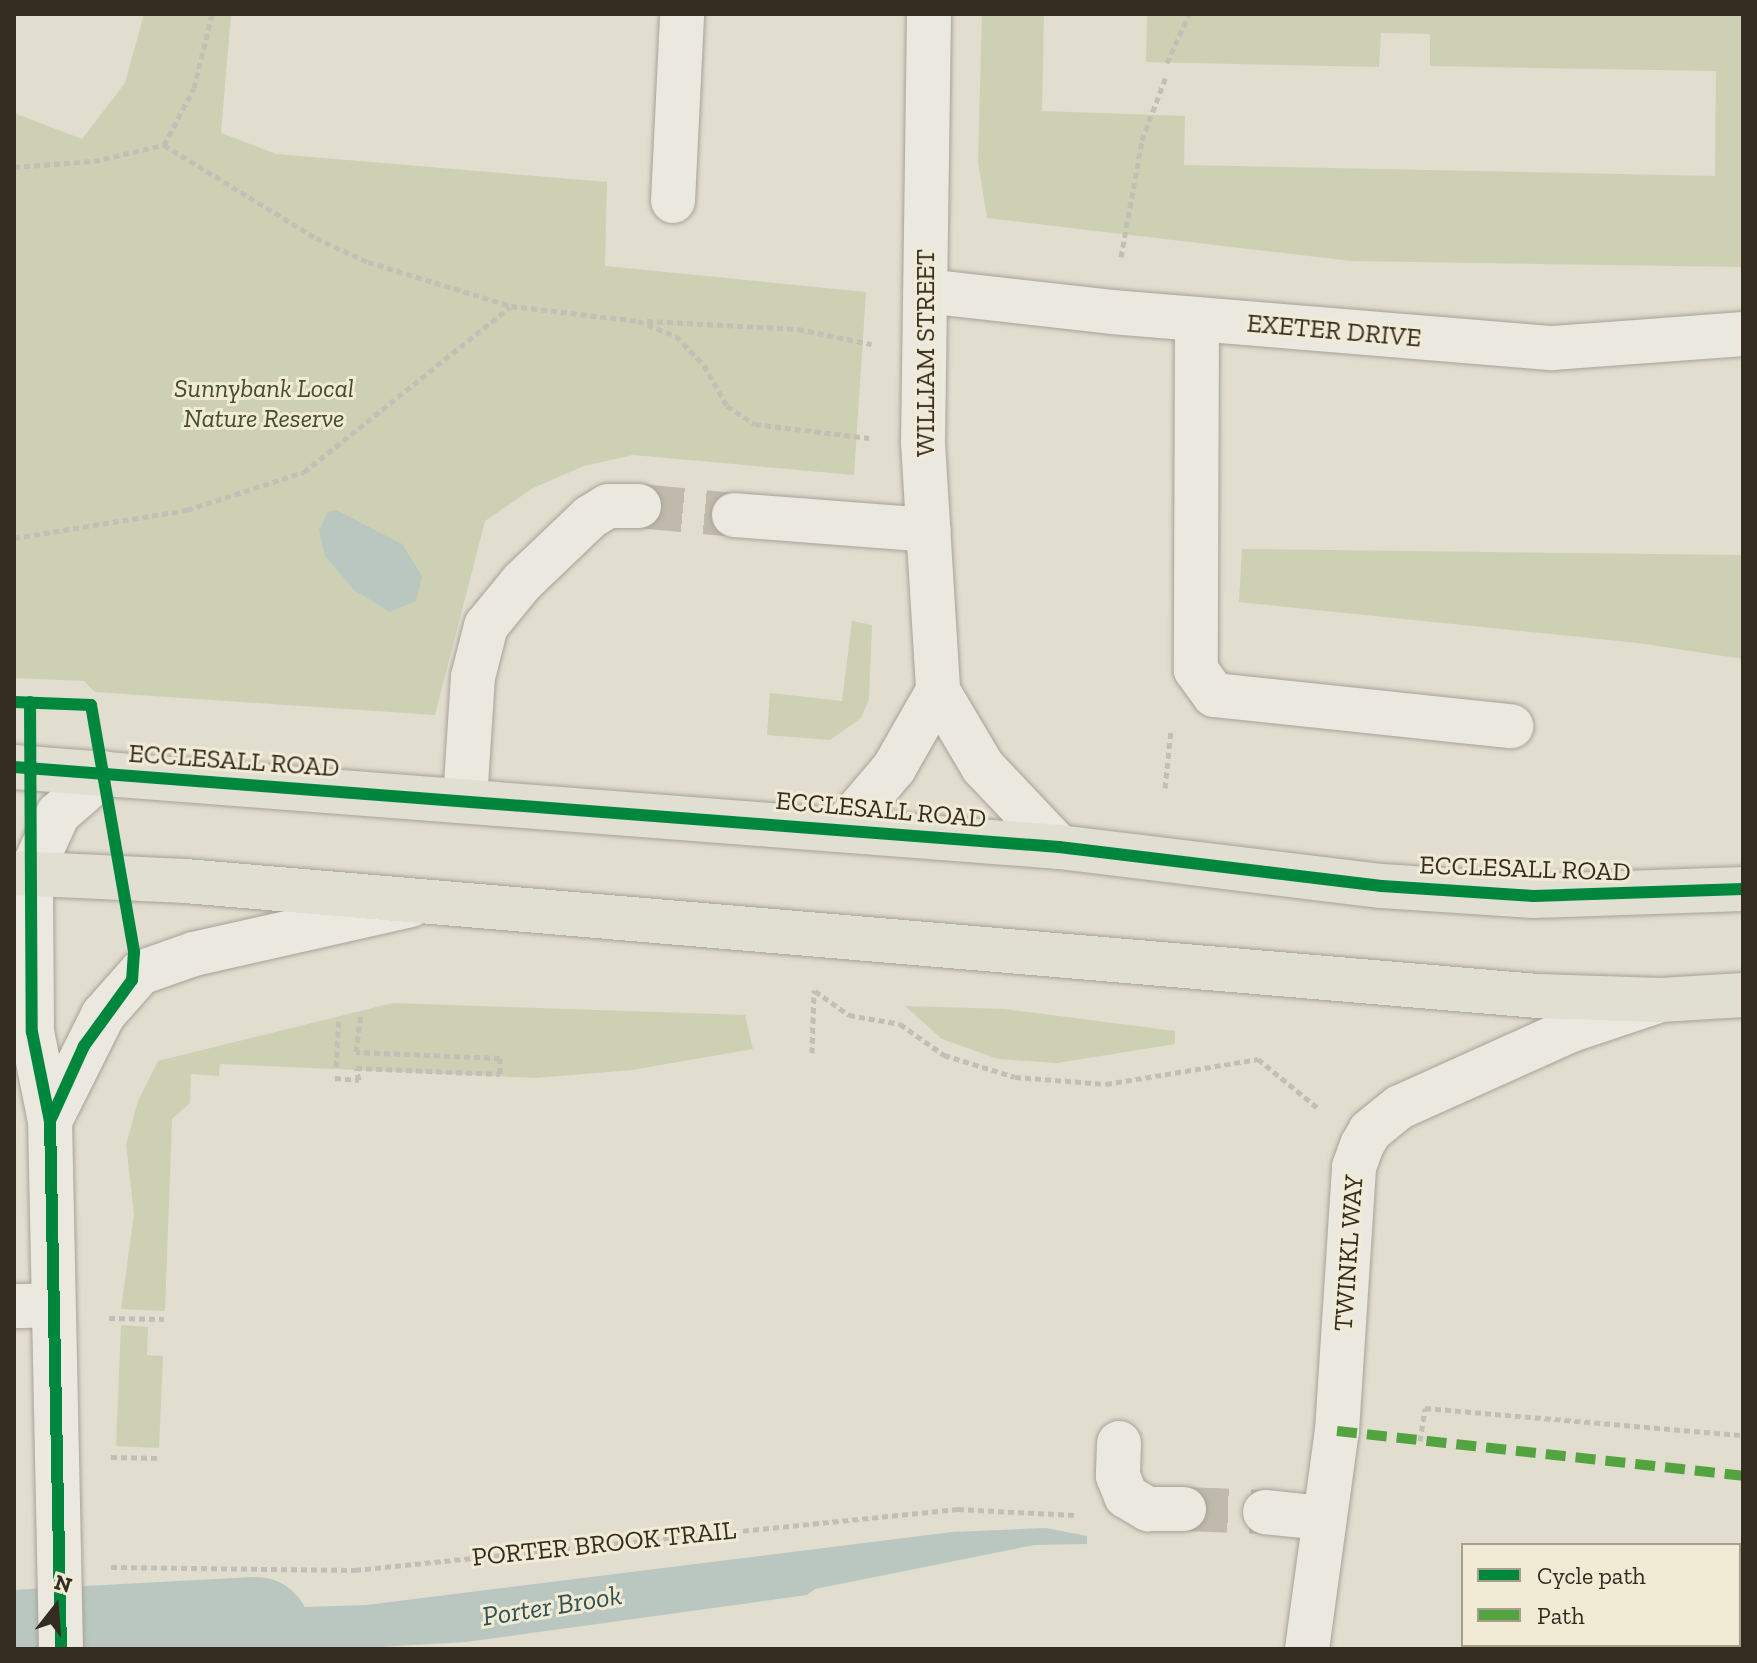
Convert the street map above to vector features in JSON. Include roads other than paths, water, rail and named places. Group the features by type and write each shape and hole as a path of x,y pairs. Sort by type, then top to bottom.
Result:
{"main road":[{"name":"ECCLESALL ROAD","path":"14,767 843,828 1059,847 1382,886 1534,896 1743,889"},
{"path":"22,873 425,901 1538,996 1661,1000 1743,995"}],"street":[{"path":"673,201 682,14"},
{"name":"WILLIAM STREET","path":"929,14 923,443 938,691 983,767 1059,847"},
{"name":"EXETER DRIVE","path":"926,291 1112,312 1553,348 1743,334"},
{"path":"1197,319 1196,670 1214,695 1511,726"},
{"path":"465,800 473,677 486,626 522,582 590,517 608,506 639,506"},
{"path":"734,515 928,530"},
{"path":"843,828 894,768 938,691"},
{"path":"59,1608 34,1306 50,1121 32,1032 22,873 58,814 105,773"},
{"path":"50,1121 103,1015 132,980 158,965 425,901"},
{"name":"TWINKL WAY","path":"1307,1649 1321,1518 1337,1431 1354,1167 1370,1131 1400,1107 1571,1030 1661,1000"},
{"path":"1119,1443 1120,1486 1136,1504 1166,1509"},
{"path":"1265,1512 1321,1518"}],"water":[{"path":"336,510 402,544 422,576 416,601 390,612 354,590 325,556 319,530 328,512"},
{"path":"1046,1528 1087,1536 1087,1544 1034,1545 815,1589 807,1595 466,1642 346,1649 105,1649 104,1613 366,1605 952,1532"}],"waterway":[{"name":"Porter Brook","path":"14,1645 256,1632"}],"tunnel":[{"path":"639,506 734,515"},
{"path":"1184,1509 1265,1512"}],"park label":[{"name":"Sunnybank Local Nature Reserve","path":"264,404"}]}
